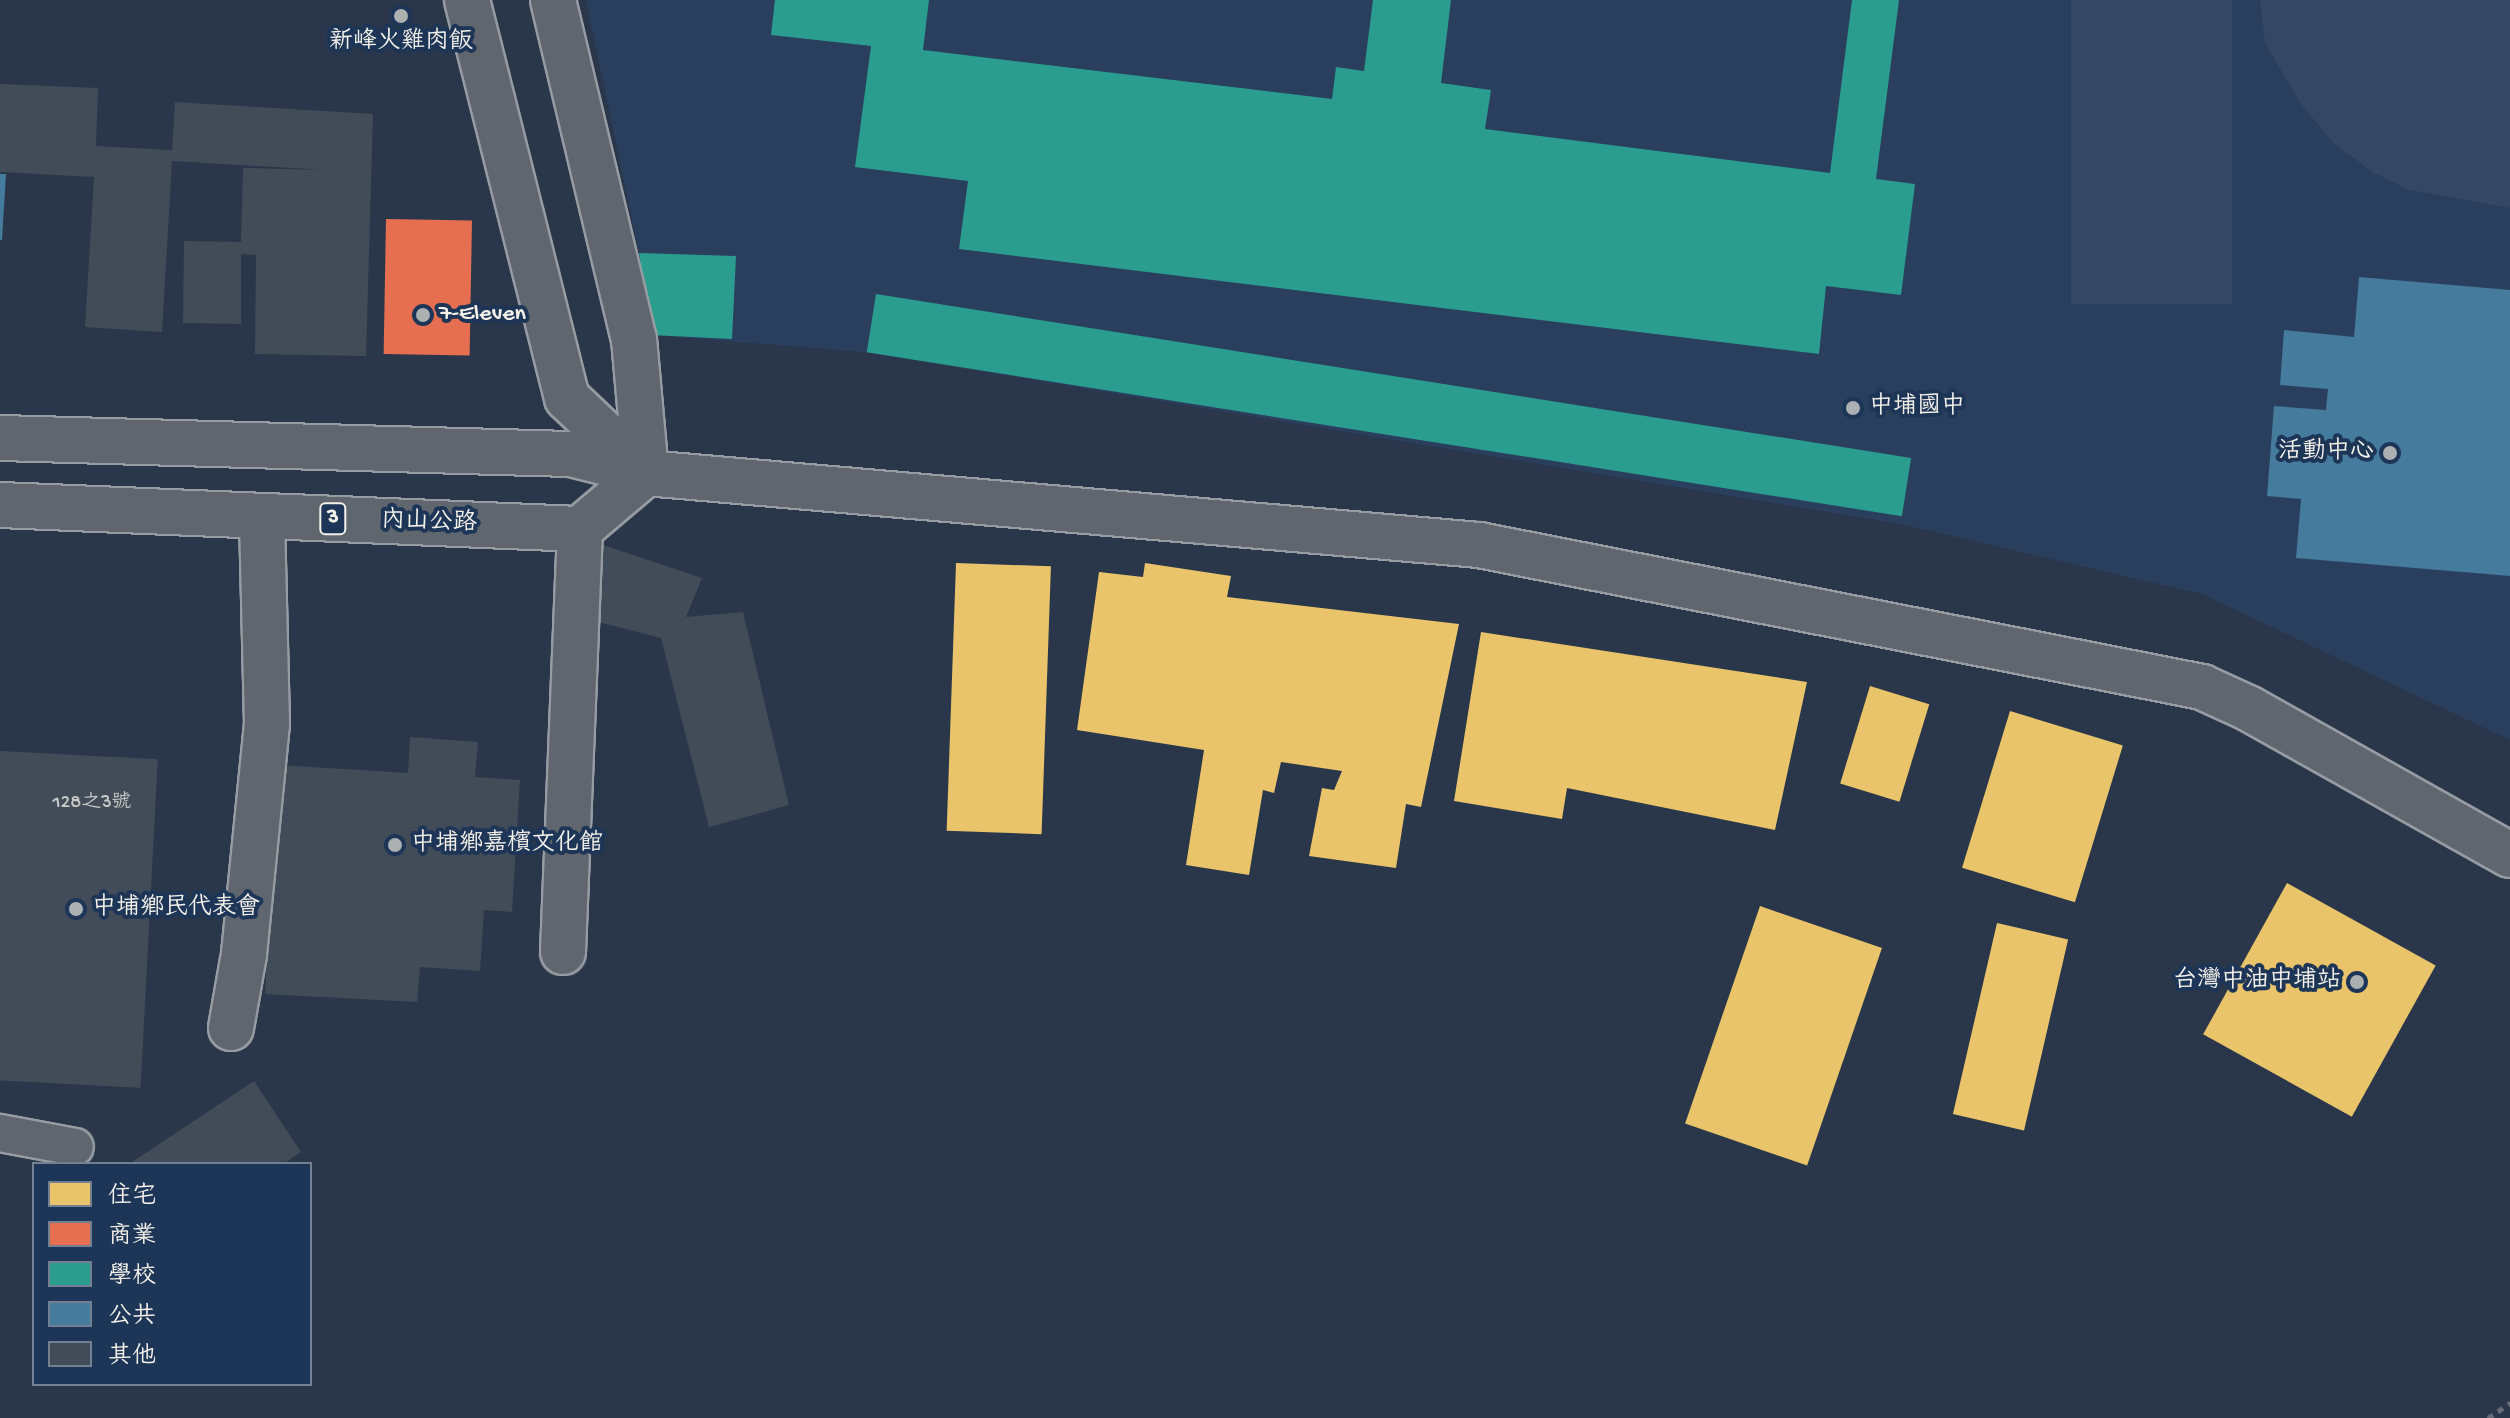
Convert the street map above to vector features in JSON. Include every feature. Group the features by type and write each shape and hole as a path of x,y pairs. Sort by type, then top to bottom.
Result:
{"street":[{"path":"467,0 567,398 646,473"},
{"path":"553,0 634,339 646,473"},
{"path":"0,438 571,454 646,473 1479,545 2202,687 2248,708 2510,855"},
{"path":"563,952 580,529 646,473"},
{"name":"內山公路","path":"0,505 580,529"},
{"path":"231,1028 244,954 267,724 262,516"}],"lane":[{"path":"0,1133 75,1147"}],"path":[{"path":"2488,1418 2510,1403"}],"shaded area":[{"name":"中埔國中","path":"586,0 2510,0 2510,740 2202,594 1901,524 865,352 651,335 639,253"},
{"path":"2071,0 2232,0 2232,304 2071,304"},
{"path":"2260,0 2510,0 2510,208 2409,190 2374,173 2334,144 2301,104 2265,43"}],"building: 住宅":[{"path":"956,563 1051,566 1042,834 947,831"},
{"path":"1145,563 1231,576 1227,597 1459,624 1421,807 1406,804 1396,868 1309,856 1322,788 1334,790 1342,771 1281,762 1274,793 1263,790 1249,875 1186,865 1204,750 1077,730 1099,572 1143,577"},
{"path":"1481,632 1807,682 1775,830 1567,788 1562,819 1454,801"},
{"path":"1870,686 1929,704 1899,802 1840,784"},
{"path":"2010,711 2123,745 2075,902 1962,868"},
{"path":"2287,883 2436,965 2352,1117 2203,1034"},
{"path":"1760,906 1882,948 1807,1165 1685,1123"},
{"path":"1997,923 2068,939 2024,1130 1953,1114"}],"building: 商業":[{"path":"386,219 472,221 470,355 384,354"}],"building: 學校":[{"path":"775,0 929,0 923,50 1332,99 1336,67 1364,71 1373,0 1451,0 1441,83 1491,90 1485,129 1830,173 1852,0 1899,0 1876,179 1915,184 1901,295 1826,286 1819,354 959,249 968,181 855,167 871,46 771,35"},
{"path":"639,253 736,256 732,339 651,335"},
{"path":"876,294 1911,458 1902,516 867,352"}],"building: 公共":[{"path":"0,174 6,174 2,240 0,240"},
{"name":"活動中心","path":"2359,277 2510,290 2510,576 2296,558 2301,499 2267,496 2274,406 2326,410 2328,389 2280,385 2284,330 2354,337"}],"building: 其他":[{"path":"0,84 98,88 96,146 172,150 175,102 373,114 366,356 255,354 256,255 241,254 241,324 183,323 184,241 241,242 243,168 327,170 172,161 162,332 85,327 94,177 0,172"},
{"path":"597,543 702,578 686,617 743,612 789,805 709,827 661,638 579,617"},
{"name":"中埔鄉嘉檳文化館","path":"410,737 478,742 475,777 520,780 512,912 484,910 480,971 420,967 417,1002 265,994 279,765 408,773"},
{"name":"中埔鄉民代表會","path":"0,751 158,759 141,1088 0,1080"},
{"path":"254,1081 301,1152 286,1162 132,1162"}],"place":[{"name":"新峰火雞肉飯","path":"401,16"},
{"name":"7-Eleven","path":"423,315"},
{"name":"中埔國中","path":"1853,408"},
{"name":"活動中心","path":"2390,453"},
{"name":"中埔鄉嘉檳文化館","path":"395,845"},
{"name":"中埔鄉民代表會","path":"76,909"},
{"name":"台灣中油中埔站","path":"2357,982"}]}
